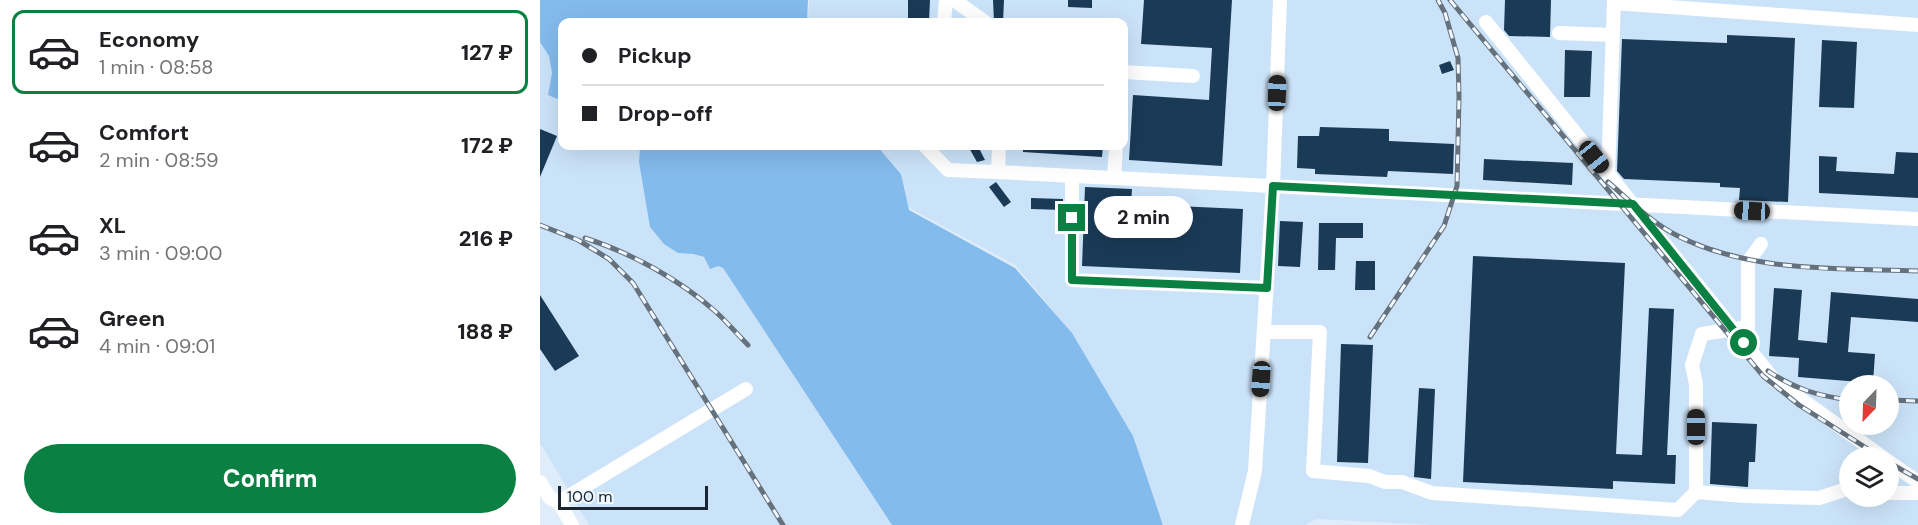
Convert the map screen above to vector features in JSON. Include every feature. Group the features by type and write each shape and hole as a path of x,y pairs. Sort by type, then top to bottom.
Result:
{"street":[{"path":"944,18 945,0"},
{"path":"954,0 979,18"},
{"path":"1242,525 1255,471 1273,186 1280,0"},
{"path":"1608,174 1614,1 1918,25"},
{"path":"1486,22 1774,380 1868,447"},
{"path":"1559,33 1612,35"},
{"path":"1128,72 1193,76"},
{"path":"930,150 948,171 1918,219"},
{"path":"998,172 999,150"},
{"path":"1114,178 1116,150"},
{"path":"1072,176 1072,280 1267,288"},
{"path":"1264,332 1320,332 1313,471 1369,476 1385,482 1402,482 1432,493 1678,510 1696,492 1696,384 1692,365 1702,334 1748,327 1748,262 1761,244"},
{"path":"550,502 746,389"},
{"path":"1899,469 1918,482"},
{"path":"540,482 550,502 572,525"},
{"path":"1696,492 1819,498 1839,492"},
{"path":"1899,493 1918,494"}],"shaded area":[{"path":"809,0 1918,0 1918,525 1433,525 1316,519 1306,525 1166,525 1162,521 1132,436 1071,332 1015,265 906,206 901,173 881,150 1128,150 1128,18 808,18"},
{"path":"540,42 549,56 552,73 548,95 558,99 558,150 640,150 639,162 678,252 693,254 723,268 892,525 589,525 540,446"}],"water":[{"path":"540,0 808,0 807,18 558,18 558,99 548,95 552,73 549,56 540,42"},
{"path":"640,150 880,150 901,174 909,210 1015,268 1072,333 1133,436 1163,525 892,525 723,268 718,266 710,269 704,257 678,253 664,244 650,227 639,162"}],"building":[{"path":"908,0 930,0 929,18 908,18"},
{"path":"993,0 1004,0 1003,18 994,18"},
{"path":"1068,0 1092,0 1092,8 1068,7"},
{"path":"1144,0 1232,0 1222,166 1129,160 1133,95 1209,100 1212,48 1141,44"},
{"path":"1505,0 1551,0 1550,37 1509,36 1504,30"},
{"path":"1727,35 1795,38 1788,202 1739,200 1740,188 1720,187 1720,183 1624,179 1617,171 1622,39 1727,43"},
{"path":"1822,40 1857,42 1854,108 1819,107"},
{"path":"1565,50 1592,51 1590,97 1564,97"},
{"path":"1450,61 1454,70 1442,74 1439,65"},
{"path":"1320,127 1389,129 1389,141 1454,144 1453,174 1388,171 1387,177 1315,174 1315,169 1297,168 1298,136 1319,136"},
{"path":"540,129 557,136 540,177"},
{"path":"970,150 980,150 985,160 977,162"},
{"path":"1023,150 1103,150 1102,157 1023,152"},
{"path":"1896,152 1918,153 1918,198 1819,193 1819,156 1837,157 1836,171 1894,174"},
{"path":"1484,159 1573,163 1572,185 1483,180"},
{"path":"996,182 1011,202 1004,207 989,187"},
{"path":"1085,187 1132,189 1131,204 1243,209 1240,273 1082,266"},
{"path":"1031,198 1063,199 1063,210 1031,209"},
{"path":"1280,221 1303,222 1300,267 1278,266"},
{"path":"1319,223 1363,223 1363,238 1336,238 1335,270 1318,270"},
{"path":"1473,256 1625,263 1616,454 1642,455 1649,308 1674,309 1667,455 1676,455 1675,484 1613,481 1613,489 1463,482"},
{"path":"1356,261 1375,261 1375,290 1355,290"},
{"path":"1774,288 1802,290 1798,340 1827,343 1831,292 1918,299 1918,322 1851,317 1848,352 1875,354 1874,375 1839,375 1839,380 1798,377 1799,358 1769,356"},
{"path":"540,295 579,356 555,371 540,349"},
{"path":"1341,344 1373,345 1368,463 1337,462"},
{"path":"1419,388 1435,389 1431,479 1414,477"},
{"path":"1712,422 1757,424 1755,462 1749,462 1748,487 1710,484"}],"railway":[{"path":"1370,337 1444,226 1457,186 1458,58 1445,13 1438,0"},
{"path":"1450,0 1763,376 1799,405 1865,447"},
{"path":"1608,182 1667,230 1704,247 1734,256 1795,266 1918,271"},
{"path":"540,225 578,240 609,259 633,283 783,525"},
{"path":"585,238 620,251 670,278 716,312 748,345"},
{"path":"1768,371 1807,391 1839,398"},
{"path":"1899,400 1918,401"},
{"path":"1899,468 1918,479"}],"route":[{"path":"1072,218 1072,280 1267,288 1273,186 1633,204 1744,343"}]}
